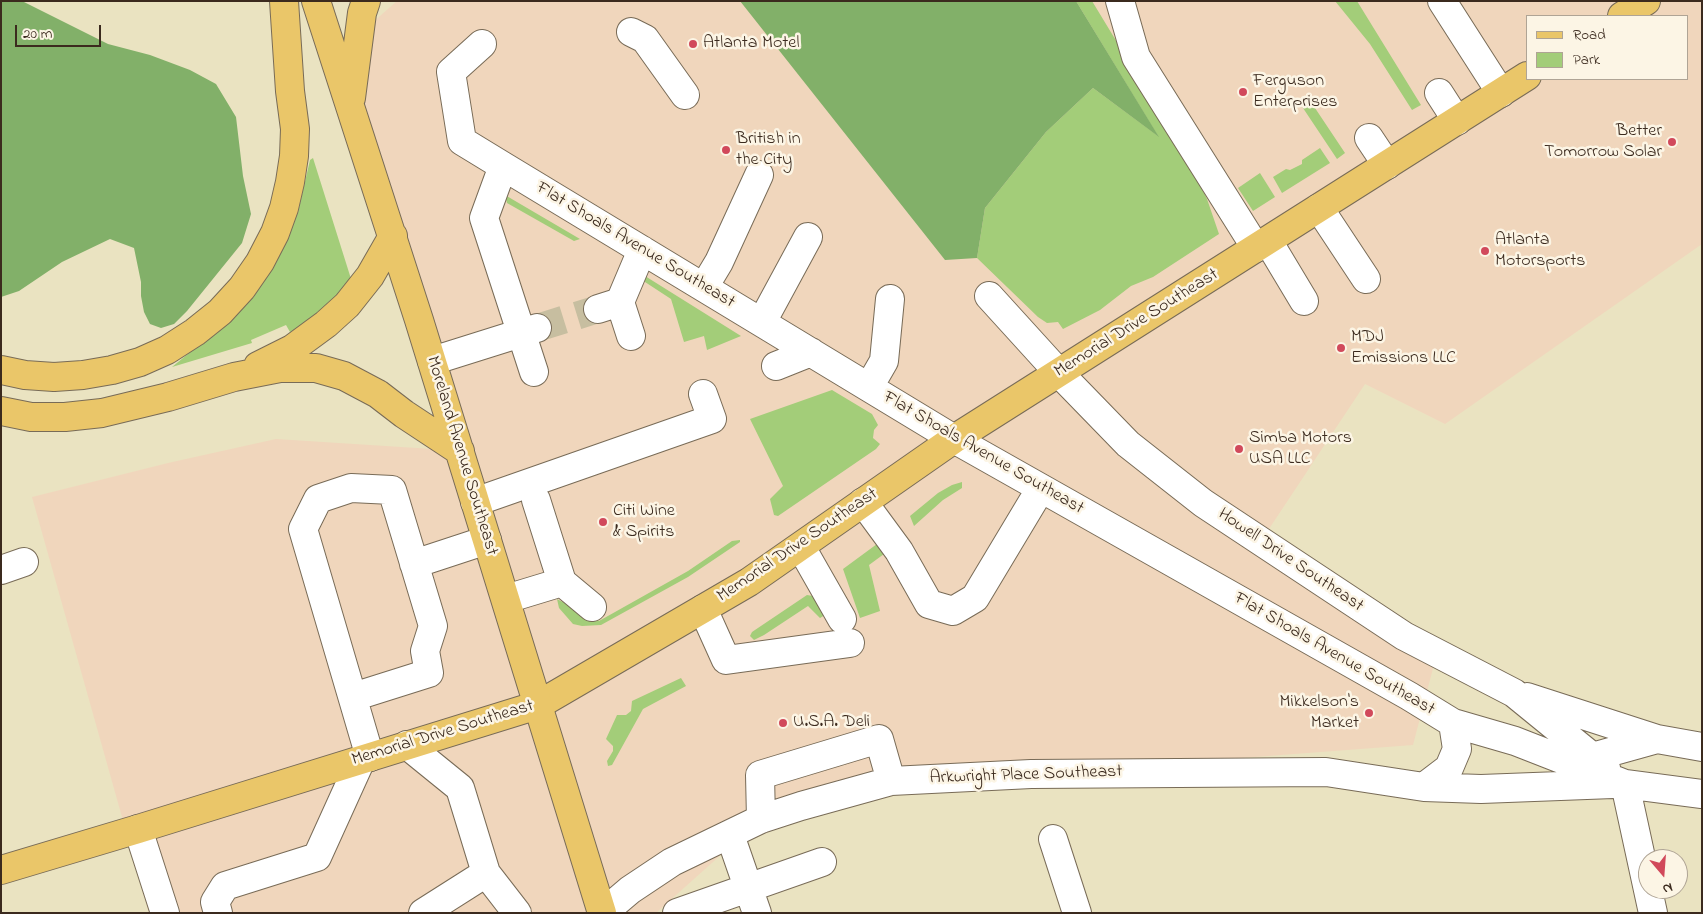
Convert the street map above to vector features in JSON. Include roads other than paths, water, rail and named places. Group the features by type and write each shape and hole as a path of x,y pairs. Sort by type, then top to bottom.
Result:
{"main road":[{"path":"1,370 25,375 54,377 112,370 140,362 167,350 195,332 220,312 242,288 260,262 275,233 284,208 294,156 295,129 290,91 284,1"},
{"name":"Moreland Avenue Southeast","path":"316,1 393,236 602,913"},
{"path":"350,105 362,13 366,1"},
{"path":"1624,15 1646,1"},
{"name":"Memorial Drive Southeast","path":"1,870 538,705 749,582 954,439 1526,77"},
{"path":"234,377 292,349 347,306 370,276 393,236"},
{"path":"1,411 31,417 66,417 102,413 168,397 234,377 280,368 316,368 344,376 378,394 404,414 460,451"}],"street":[{"path":"1120,1 1136,57 1262,244 1304,301"},
{"path":"1442,1 1501,93"},
{"path":"631,32 645,39 685,95"},
{"name":"Flat Shoals Avenue Southeast","path":"482,44 451,72 462,141 954,439 1409,696 1453,723 1515,741 1578,753 1625,784 1702,794"},
{"path":"1439,93 1457,121"},
{"path":"1369,138 1387,165"},
{"path":"503,166 484,218 529,330 534,372"},
{"path":"704,287 718,262 759,175"},
{"path":"1318,208 1366,279"},
{"path":"762,322 808,237"},
{"path":"631,336 609,306 642,250"},
{"name":"Howell Drive Southeast","path":"990,296 1059,373 1128,444 1183,478 1203,503 1404,636 1514,693 1578,753"},
{"path":"869,388 884,361 890,299"},
{"path":"432,361 529,330"},
{"path":"776,366 811,352"},
{"path":"475,502 712,419 703,394"},
{"path":"218,913 215,902 225,886 317,857 366,758 353,697 302,529 318,499 351,488 392,490 433,626 425,652 429,673 353,697"},
{"path":"863,502 899,551 929,604 953,611 974,598 1042,488"},
{"path":"536,500 562,582 592,607"},
{"path":"414,564 487,540"},
{"path":"703,609 726,660 846,631 800,547"},
{"path":"506,599 562,582"},
{"path":"1514,693 1657,739 1702,747"},
{"path":"1424,787 1449,768 1457,749 1453,723"},
{"path":"761,819 760,774 860,744 878,739 891,781"},
{"name":"Arkwright Place Southeast","path":"1481,789 1578,753 1657,739"},
{"path":"407,745 460,788 486,872 517,913"},
{"name":"Arkwright Place Southeast","path":"602,913 630,890 672,862 761,819 891,781 1031,774 1326,772 1424,787 1481,789 1625,784"},
{"path":"1625,784 1653,913"},
{"path":"138,829 165,913"},
{"path":"730,835 753,900"},
{"path":"1053,839 1077,913"},
{"path":"677,913 753,900 822,862"},
{"path":"423,913 486,872"}],"tunnel":[{"path":"537,328 598,309"}],"place":[{"name":"Atlanta Motel","path":"693,44"},
{"name":"Ferguson Enterprises","path":"1243,92"},
{"name":"Better Tomorrow Solar","path":"1672,142"},
{"name":"British in the City","path":"726,150"},
{"name":"Atlanta Motorsports","path":"1485,251"},
{"name":"MDJ Emissions LLC","path":"1341,348"},
{"name":"Simba Motors USA LLC","path":"1239,449"},
{"name":"Citi Wine & Spirits","path":"603,522"},
{"name":"Mikkelson's Market","path":"1369,713"},
{"name":"U.S.A. Deli","path":"783,723"}]}
